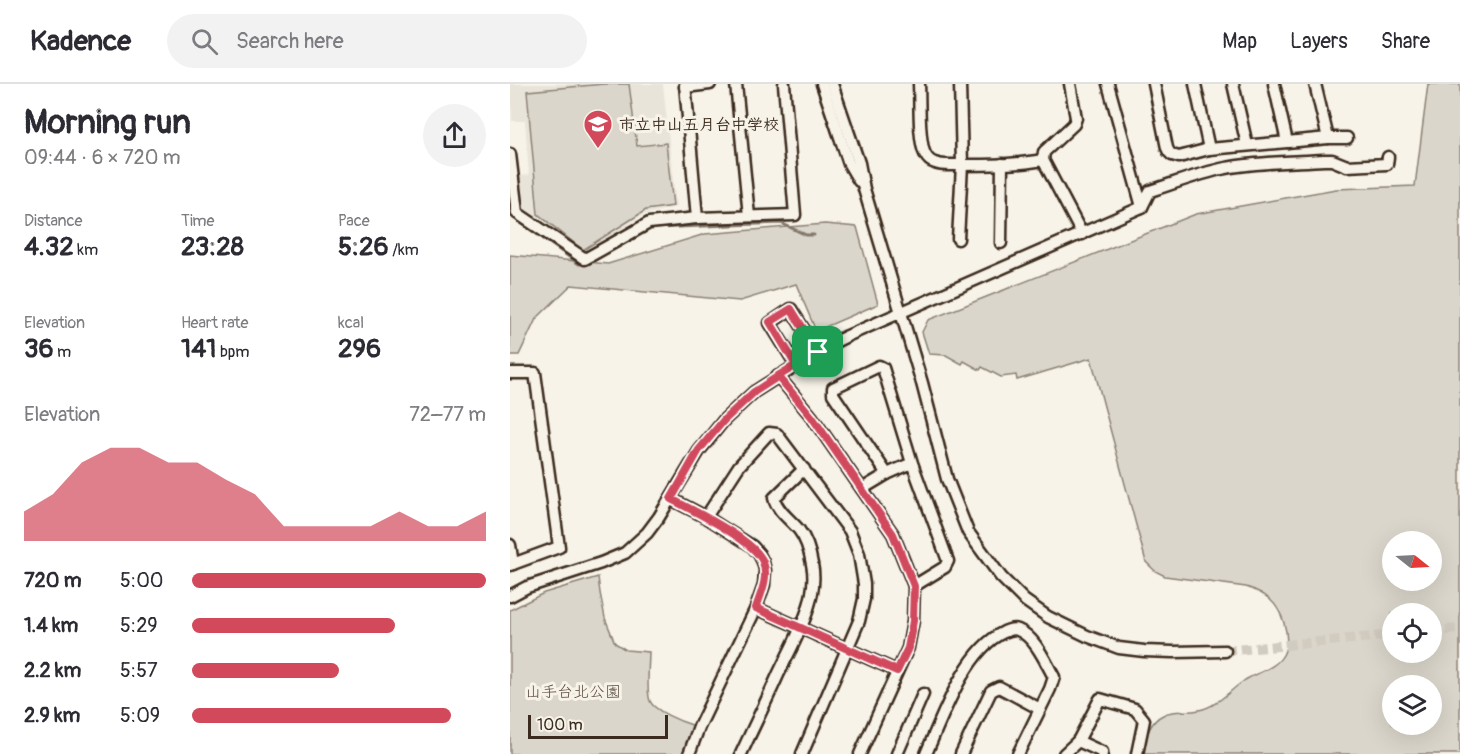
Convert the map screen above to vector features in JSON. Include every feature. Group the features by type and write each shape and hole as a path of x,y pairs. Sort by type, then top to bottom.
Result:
{"street":[{"path":"697,218 685,85 710,84"},
{"path":"736,84 749,216"},
{"path":"510,154 517,213 585,259 650,223 697,218 795,214 784,84"},
{"path":"822,84 849,164 864,189"},
{"path":"832,84 859,163 864,189 922,383 947,479 968,532 1001,577 1024,600 1048,617 1087,636 1119,648 1144,651 1226,651"},
{"path":"919,84 921,138 927,157 934,163 941,165 1019,164 1043,160"},
{"path":"958,239 962,165 960,84"},
{"path":"1070,84 1076,118 1074,124 1044,152 1043,160 1082,234"},
{"path":"1108,84 1142,207"},
{"path":"1154,84 1169,152 1179,157 1209,149 1347,138"},
{"path":"1195,84 1209,149"},
{"path":"1233,84 1247,145"},
{"path":"1274,84 1287,142"},
{"path":"1315,84 1328,138"},
{"path":"510,596 527,587 625,553 647,533 671,499 699,450 724,420 754,392 847,336 1142,207 1150,191 1225,168 1252,164 1332,160 1347,166 1387,164 1388,157"},
{"path":"1001,243 1002,164"},
{"path":"796,365 770,322 791,309 818,352"},
{"path":"887,474 833,394 833,388 879,366 882,368 912,463 948,561 945,567 914,586"},
{"path":"510,373 535,373 559,547 511,564 510,546"},
{"path":"778,376 812,417 893,534 914,586 913,621 908,648 860,754"},
{"path":"706,517 739,466 769,433 777,434 850,531 859,554 864,599 859,621 848,649 802,754"},
{"path":"862,489 912,463"},
{"path":"741,754 810,602 814,580 808,548 800,532 775,504 774,498 804,469"},
{"path":"671,499 706,517 752,546 759,554 765,570 764,585 756,608 699,727 689,754"},
{"path":"756,608 897,671"},
{"path":"926,754 952,694 967,668 988,643 999,634 1011,629 1018,630 1031,640 1039,649 1054,677 1018,754"},
{"path":"961,754 991,691 999,687 1040,709"},
{"path":"897,754 923,694"},
{"path":"1064,754 1078,741 1100,699 1135,709 1144,720 1137,754"},
{"path":"1078,741 1102,754"}],"shaded area":[{"name":"市立中山五月台中学校","path":"510,84 663,84 676,207 643,215 584,254 521,210 519,176 529,175 525,121 512,121"}],"green space":[{"name":"市立中山五月台中学校","path":"629,84 637,146 666,143 673,206 646,210 583,250 538,214 527,91"},
{"path":"1428,84 1460,84 1460,754 1142,754 1148,732 1158,718 1171,712 1206,708 1245,680 1280,660 1286,648 1287,639 1284,623 1275,604 1253,589 1165,576 1155,571 1146,562 1091,358 1017,380 1016,375 1001,377 982,367 980,370 964,361 962,364 946,355 929,354 922,332 928,320 1196,214 1336,189 1415,186"},
{"path":"825,224 857,227 878,304 816,331 796,284 740,301 571,285 536,319 519,355 510,355 510,255 608,264 705,234"},
{"name":"山手台北公園","path":"598,577 605,618 615,643 626,650 649,652 650,701 662,712 692,725 683,754 510,754 510,610 544,593"}],"waterway":[{"path":"510,215 579,264 584,263"},
{"path":"651,228 781,223 806,235 814,235"}],"tunnel":[{"path":"1442,630 1460,629"},
{"path":"1225,651 1382,636"}],"place":[{"name":"市立中山五月台中学校","path":"598,150"}],"route":[{"path":"818,352 778,376 812,417 893,534 914,586 913,621 908,648 897,671 756,608 764,585 765,570 759,554 752,546 706,517 671,499 699,450 724,420 754,392 778,376 796,365 770,322 791,309 818,352"}]}
